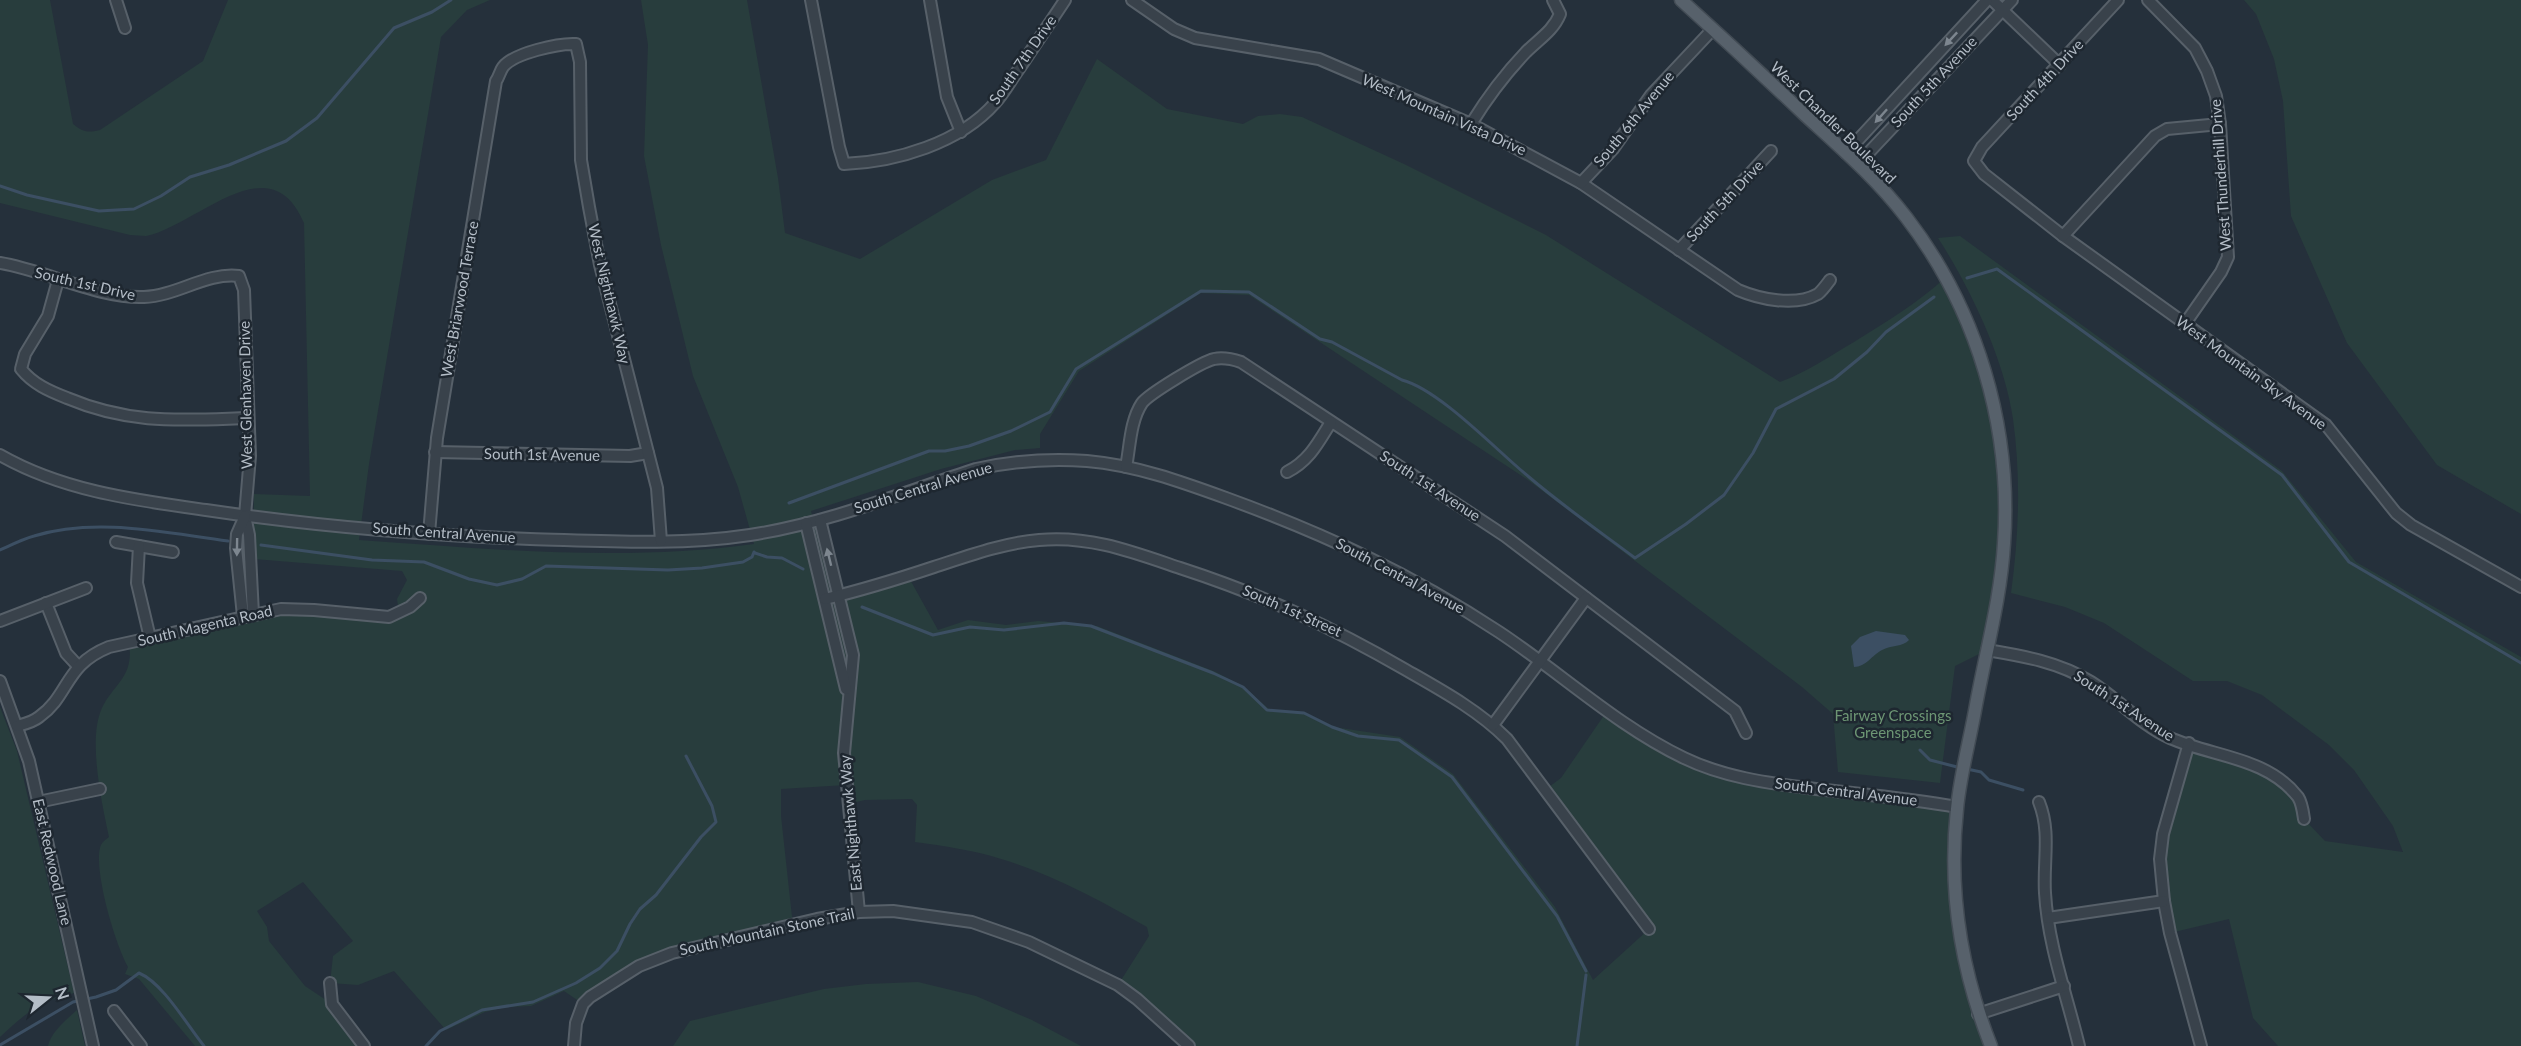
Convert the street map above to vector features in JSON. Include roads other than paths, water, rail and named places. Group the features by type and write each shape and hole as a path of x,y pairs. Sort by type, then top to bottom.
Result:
{"main road":[{"name":"West Chandler Boulevard","path":"1681,0 1858,164 1905,216 1950,285 1977,346 1996,414 2005,481 2004,541 2000,585 1957,807 1954,894 1959,941 1978,1014 1991,1046"}],"street":[{"path":"116,0 125,28"},
{"name":"South 7th Drive","path":"811,0 844,164 885,159 961,132 995,103 1065,0"},
{"path":"930,0 947,97 961,132"},
{"name":"West Mountain Vista Drive","path":"1131,0 1174,29 1195,38 1319,59 1471,124 1581,183 1737,290 1766,298 1802,299 1819,294 1830,280"},
{"path":"1471,124 1490,93 1526,52 1556,26 1560,14 1553,0"},
{"path":"1989,0 2060,64"},
{"name":"South 5th Avenue","path":"1846,153 1989,0"},
{"name":"South 5th Avenue","path":"1858,164 2012,0"},
{"name":"South 4th Drive","path":"1974,161 1982,147 2118,0"},
{"name":"West Thunderhill Drive","path":"2148,0 2195,48 2207,70 2216,96 2220,124 2228,258 2221,272 2184,325"},
{"name":"South 6th Avenue","path":"1581,183 1613,149 1651,95 1713,29"},
{"name":"West Nighthawk Way","path":"503,67 512,59 526,54 563,44 576,44 580,62 581,160 589,207 600,265 659,502 661,541"},
{"name":"West Briarwood Terrace","path":"429,534 435,452 496,81 503,67"},
{"path":"2063,236 2155,136 2167,129 2220,124"},
{"name":"South 5th Drive","path":"1680,250 1771,151"},
{"name":"West Mountain Sky Avenue","path":"1974,161 1984,174 2063,236 2326,425 2396,513 2411,525 2521,588"},
{"name":"South 1st Drive","path":"0,263 115,294 146,297 225,274 239,276"},
{"name":"West Glenhaven Drive","path":"239,276 244,290 250,456 245,516"},
{"path":"58,280 48,316 25,354 21,369 30,381 87,407 122,416 170,421 248,418"},
{"name":"South 1st Avenue","path":"1126,467 1135,419 1143,402 1199,364 1214,359 1229,358 1257,371 1505,536 1734,711 1746,733"},
{"path":"1287,472 1301,465 1310,456 1332,422"},
{"name":"South 1st Avenue","path":"435,452 630,456 648,453"},
{"name":"South Central Avenue","path":"0,455 52,480 88,490 245,516 429,534 661,541 752,535 787,528 820,520 976,469 1000,464 1026,460 1058,460 1126,467 1203,490 1331,538 1422,585 1540,660 1631,728 1686,759 1709,768 1771,783 1957,807"},
{"path":"245,516 249,535 248,615"},
{"path":"245,516 237,534 237,571 248,615"},
{"name":"East Nighthawk Way","path":"820,520 853,655 844,753 859,912"},
{"name":"East Nighthawk Way","path":"806,523 848,698"},
{"name":"South 1st Street","path":"825,599 1012,544 1069,539 1121,547 1241,588 1355,640 1419,677 1492,725 1513,747 1649,929"},
{"path":"116,542 173,552"},
{"path":"139,546 137,583 150,638"},
{"path":"237,571 249,570"},
{"path":"0,621 86,588"},
{"name":"South Magenta Road","path":"17,726 39,718 78,666 97,652 248,615 292,609 389,617 410,607 420,598"},
{"path":"1492,725 1586,598"},
{"path":"46,603 66,653 78,666"},
{"name":"South 1st Avenue","path":"1987,650 2045,661 2076,674 2169,737 2261,768 2281,781 2299,799 2304,819"},
{"name":"East Redwood Lane","path":"0,681 29,761 93,1046"},
{"path":"2188,743 2163,834 2160,859 2170,933 2201,1046"},
{"path":"38,802 100,789"},
{"path":"2038,802 2046,828 2045,893 2048,918 2079,1046"},
{"path":"2048,918 2164,901"},
{"name":"South Mountain Stone Trail","path":"574,1046 576,1023 583,1004 590,997 639,966 672,953 859,912 893,911 972,922 1029,942 1118,985 1189,1046"},
{"path":"330,983 332,1004 364,1046"},
{"path":"1978,1014 2064,986"},
{"path":"114,1011 141,1046"}],"water":[{"path":"1876,631 1905,635 1909,640 1904,644 1882,650 1862,665 1854,667 1851,646 1860,637"}],"waterway":[{"path":"0,186 27,195 99,211 134,209 161,196 190,177 229,165 286,141 317,118 394,28 432,12 451,0"},
{"path":"1967,278 1997,269 2282,475 2349,562 2521,663"},
{"path":"789,503 929,451 945,451 969,446 1011,431 1050,412 1076,369 1201,291 1249,292 1320,339 1332,342 1433,396 1468,422 1542,488 1635,558 1724,495 1753,453 1776,409 1834,379 1867,352 1886,332 1934,297"},
{"path":"0,550 21,540 58,530 106,527 131,528 228,541"},
{"path":"261,545 372,560 424,562 469,579 497,585 522,579 546,566 668,570 702,568 743,562 752,557 754,552"},
{"path":"755,553 782,558 803,569"},
{"path":"862,607 933,635 970,627 1004,630 1064,623 1091,626 1213,673 1243,687 1267,710 1304,713 1332,727 1358,736 1399,740 1452,777 1557,916 1586,971"},
{"path":"1920,750 1930,760 1961,768"},
{"path":"426,1046 440,1031 482,1010 533,1002 576,983 600,968 617,951 640,909 656,895 701,837 716,822 712,806 686,756"},
{"path":"1967,769 1981,772 1989,780 2023,790"},
{"path":"0,1045 73,1002 116,990 139,973 148,978 166,995 204,1046"},
{"path":"1577,1046 1586,975"}],"park label":[{"name":"Fairway Crossings Greenspace","path":"1893,724"}]}
